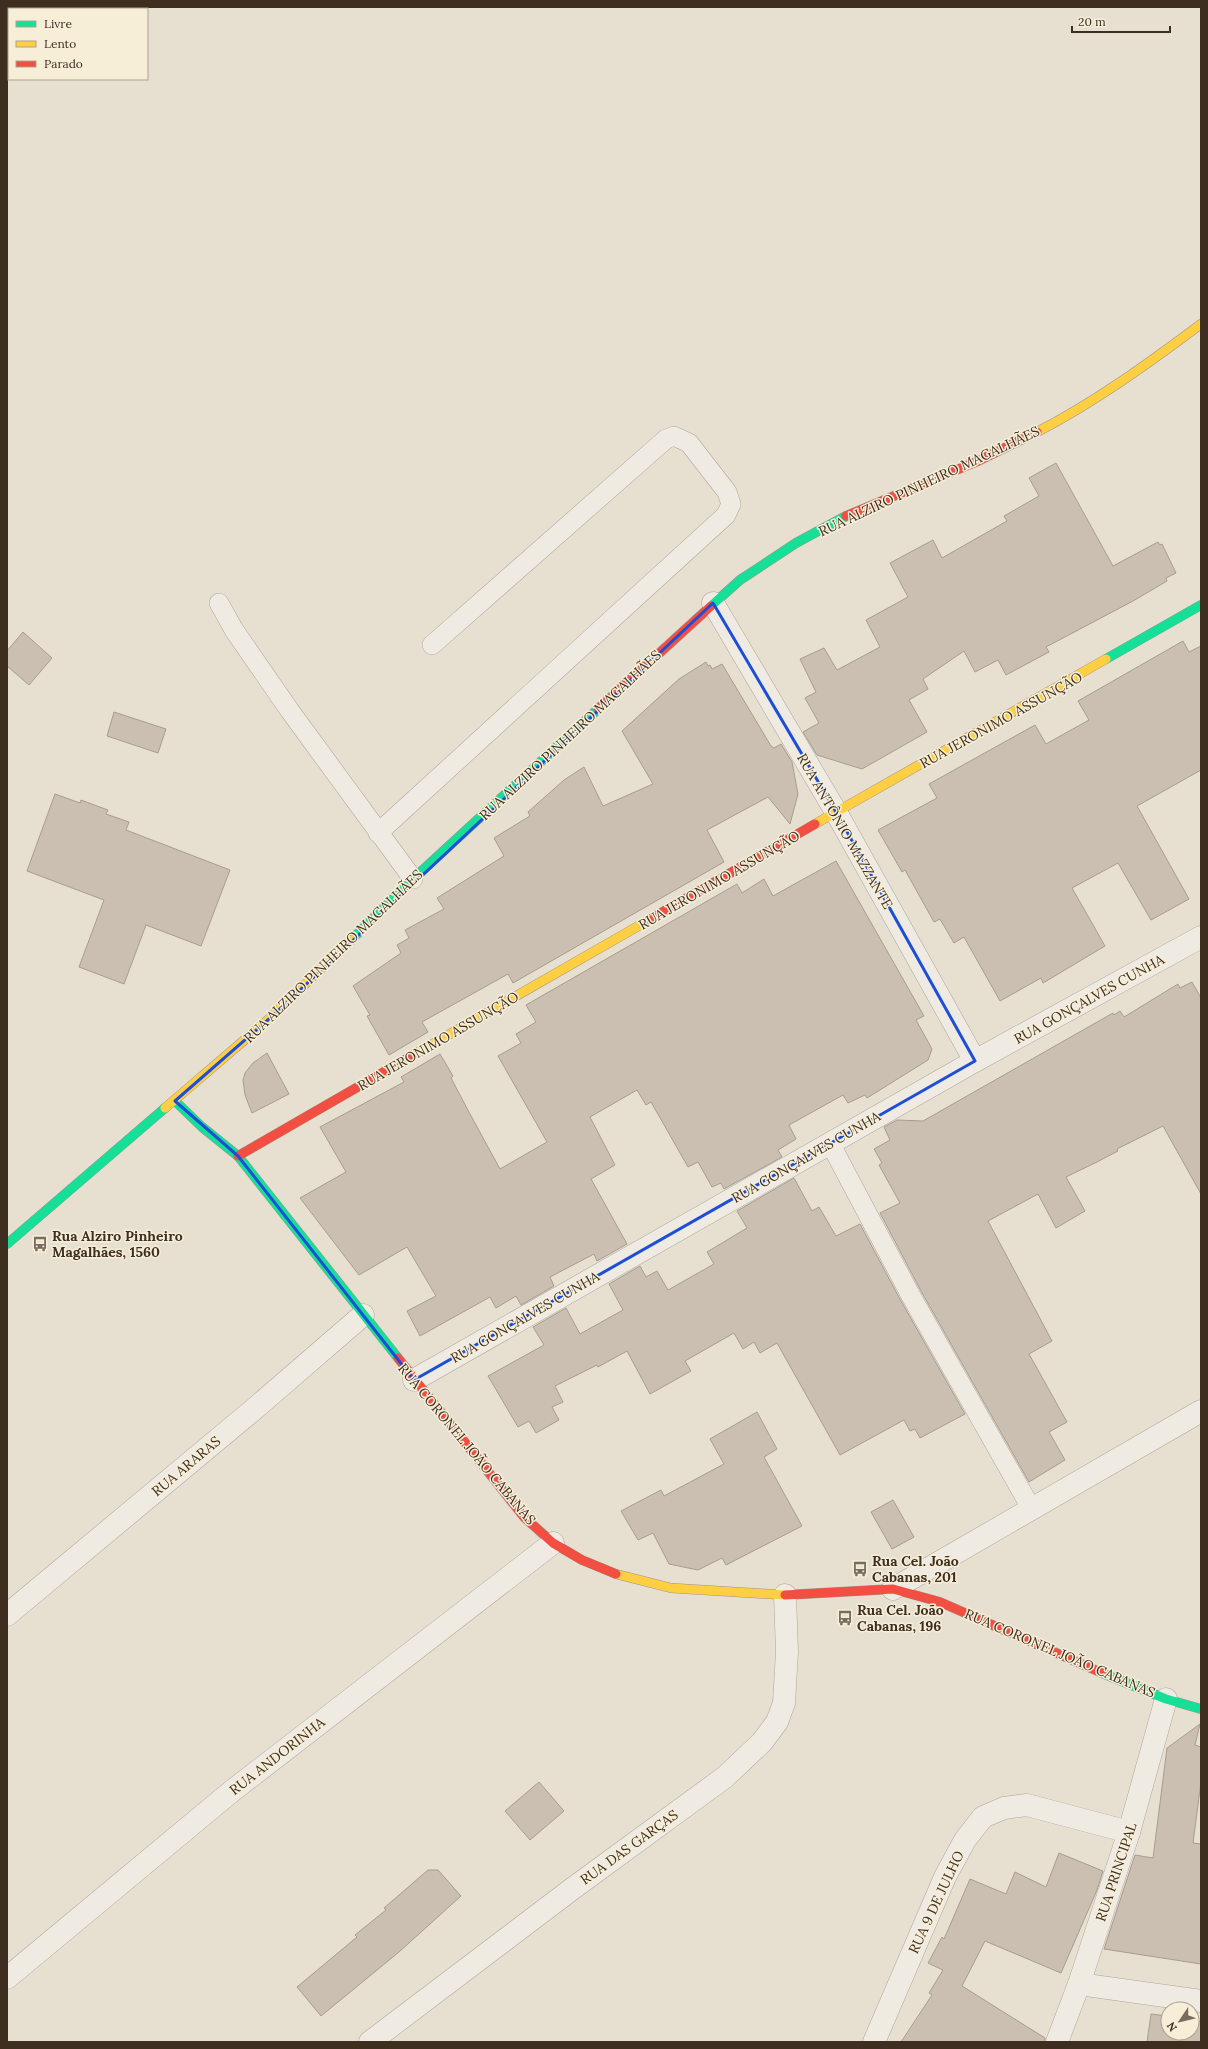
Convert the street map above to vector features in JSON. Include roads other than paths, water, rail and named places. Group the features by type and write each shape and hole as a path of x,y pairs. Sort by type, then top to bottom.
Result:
{"street":[{"name":"RUA ALZIRO PINHEIRO MAGALHÃES","path":"7,1244 269,1019 413,879 713,603 740,580 796,542 849,514 978,461 1060,420 1146,365 1201,324"},
{"name":"RUA ANTÔNIO MAZZANTE","path":"713,603 836,812 975,1061"},
{"name":"RUA JERONIMO ASSUNÇÃO","path":"238,1156 836,812 1201,605"},
{"name":"RUA GONÇALVES CUNHA","path":"414,1380 975,1061 1201,937"},
{"name":"RUA CORONEL JOÃO CABANAS","path":"175,1101 202,1127 238,1156 524,1517 553,1543 582,1560 615,1574 670,1588 785,1595 893,1589 940,1602 1082,1665 1166,1699 1201,1709"},
{"name":"RUA ARARAS","path":"7,1615 247,1415 363,1315"},
{"path":"893,1589 1201,1411"},
{"name":"RUA ANDORINHA","path":"7,1978 232,1791 553,1543"},
{"name":"RUA DAS GARÇAS","path":"370,2042 572,1889 725,1778 762,1742 777,1722 784,1703 787,1652 785,1595"},
{"name":"RUA PRINCIPAL","path":"1057,2042 1079,1984 1129,1832 1166,1699"},
{"name":"RUA 9 DE JULHO","path":"874,2042 945,1877 965,1840 983,1817 1004,1808 1027,1805 1129,1832"},
{"path":"1079,1984 1201,2001"}],"lane":[{"path":"378,833 726,515 731,504 727,492 689,443 674,436 666,439 432,645"},
{"path":"219,603 234,630 255,661 378,833 413,879"},
{"path":"830,1143 911,1296 1031,1508"}],"place":[{"name":"Rua Alziro Pinheiro Magalhães, 1560","path":"40,1244"},
{"name":"Rua Cel. João Cabanas, 201","path":"860,1569"},
{"name":"Rua Cel. João Cabanas, 196","path":"845,1618"}]}
